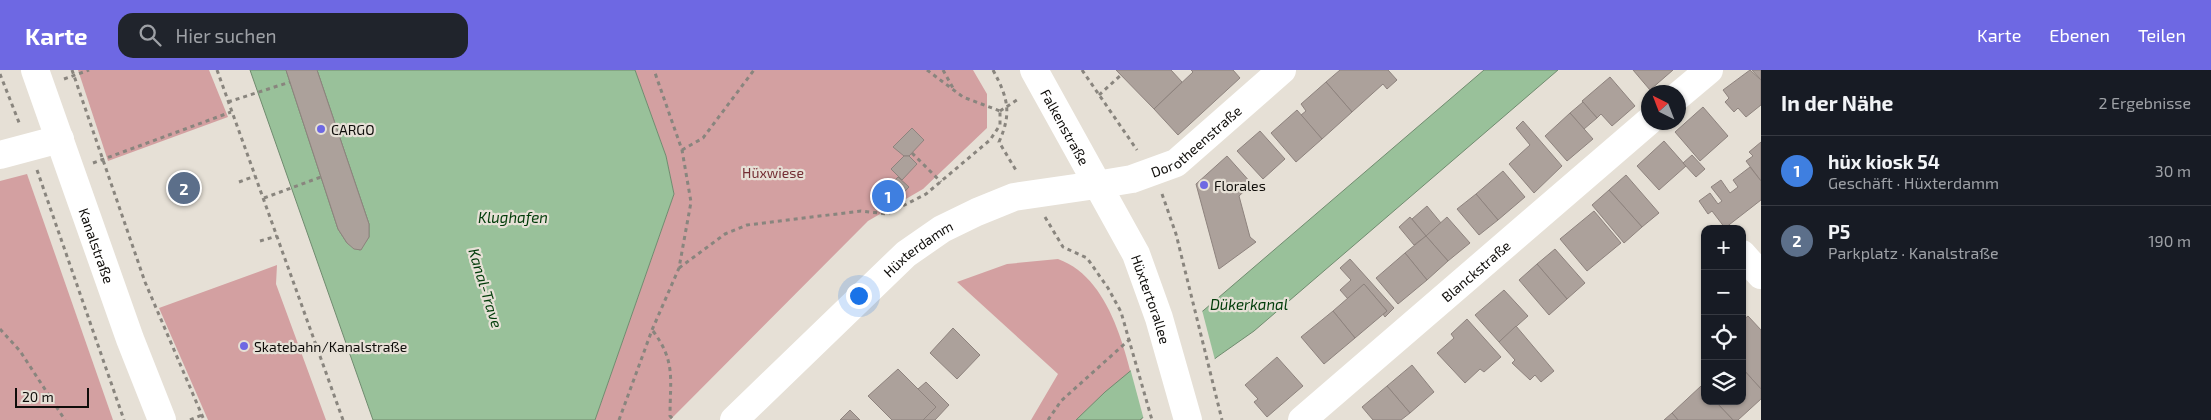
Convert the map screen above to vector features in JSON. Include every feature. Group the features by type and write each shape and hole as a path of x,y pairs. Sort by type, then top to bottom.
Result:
{"main road":[{"name":"Kanalstraße","path":"35,70 130,339 162,420"},
{"name":"Falkenstraße","path":"1034,70 1096,185"},
{"name":"Dorotheenstraße","path":"1096,185 1132,180 1176,163 1282,70"},
{"path":"1686,89 1709,70"},
{"name":"Blanckstraße","path":"1302,420 1641,128"},
{"path":"0,155 60,139"},
{"name":"Hüxterdamm","path":"734,420 906,254 942,229 1014,197 1096,185"},
{"name":"Hüxtertorallee","path":"1096,185 1136,254 1166,339 1188,420"},
{"path":"1746,258 1761,275"}],"path":[{"path":"72,70 153,303 204,420"},
{"path":"74,76 89,70"},
{"path":"217,70 343,420"},
{"path":"619,420 652,330 679,268 691,202 682,150 654,70"},
{"path":"682,150 703,138 754,70"},
{"path":"927,70 964,97 1000,111"},
{"path":"943,70 953,88"},
{"path":"993,70 1008,106 1006,126 999,142"},
{"path":"1082,70 1125,130 1161,190 1176,234 1222,420"},
{"path":"0,74 29,147 124,420"},
{"path":"1099,95 1121,75"},
{"path":"228,102 290,82"},
{"path":"1000,111 1008,106"},
{"path":"679,268 725,234 747,225 861,211 887,214 926,194 990,140 1000,125 1000,111"},
{"path":"71,171 231,112"},
{"path":"990,140 999,142 1064,247 1087,258 1108,288 1121,312 1152,420"},
{"path":"912,153 941,182"},
{"path":"239,182 256,176"},
{"path":"264,198 321,177"},
{"path":"260,242 278,236"},
{"path":"0,328 20,351 65,420"},
{"path":"652,330 662,344 670,363 670,416 674,420"},
{"path":"1048,420 1061,401 1130,339"},
{"path":"190,420 202,415"}],"green space":[{"path":"78,70 209,70 228,117 108,161"},
{"name":"Hüxwiese","path":"635,70 973,70 987,94 987,128 923,189 868,221 670,420 595,420 674,194 666,156"},
{"path":"27,174 113,420 0,420 0,181"},
{"path":"1058,259 1078,270 1094,286 1107,305 1125,352 1142,420 1031,420 1058,374 957,282 1007,264"},
{"name":"Skatebahn/Kanalstraße","path":"277,265 276,284 326,420 208,420 159,308"}],"water":[{"name":"Klughafen","path":"250,70 286,70 338,229 347,243 360,250 369,237 369,224 317,70 635,70 666,156 674,194 595,420 373,420"},
{"name":"Dükerkanal","path":"1484,70 1558,70 1254,331 1217,357 1140,420 1076,420 1105,392 1204,310"}],"pier":[{"path":"1202,310 1215,360 1144,420 1130,368"}],"building":[{"name":"CARGO","path":"286,70 317,70 369,224 369,237 361,250 354,249 347,243 338,229"},
{"path":"1116,70 1171,70 1182,82 1154,109"},
{"path":"1191,70 1233,70 1240,78 1178,135 1154,109 1193,72"},
{"path":"1340,70 1388,70 1397,80 1387,89 1383,84 1352,112 1326,82"},
{"path":"1633,70 1673,70 1656,85 1646,85"},
{"path":"1750,70 1761,80 1761,105 1746,117 1738,108 1734,112 1725,102 1729,98 1723,90"},
{"path":"1752,70 1761,70 1761,80"},
{"path":"1610,77 1635,106 1612,126 1601,114 1597,118 1582,101"},
{"path":"1326,82 1352,112 1322,139 1301,115 1306,111 1301,104"},
{"path":"1583,102 1597,118 1584,129 1570,113"},
{"path":"1703,107 1728,136 1700,161 1675,132 1677,130 1686,130 1686,122"},
{"path":"1297,110 1322,139 1296,162 1271,133"},
{"path":"1570,113 1593,139 1567,161 1545,136"},
{"path":"1523,121 1562,166 1534,193 1509,164 1530,145 1516,128"},
{"path":"912,128 924,140 909,156 904,156 893,147"},
{"path":"1260,131 1285,159 1263,179 1237,151"},
{"path":"1664,141 1686,166 1659,190 1637,166"},
{"path":"1761,142 1761,181 1746,161 1753,156 1749,152"},
{"path":"1692,155 1705,169 1696,177 1683,163"},
{"path":"904,156 909,156 917,164 902,180 891,169"},
{"path":"1227,156 1252,184 1239,196 1250,237 1256,242 1219,269 1196,184"},
{"path":"1750,167 1761,181 1761,200 1729,225 1723,225 1712,211 1708,214 1699,201 1710,193 1718,204 1722,201 1711,187 1721,180 1730,193 1738,187 1733,180"},
{"path":"1503,171 1525,197 1498,220 1476,194"},
{"path":"1626,175 1659,213 1642,227 1609,190"},
{"path":"898,177 909,187 889,208 878,198"},
{"path":"1609,190 1642,227 1624,243 1592,205"},
{"path":"1476,194 1498,220 1479,235 1457,209"},
{"path":"1427,206 1441,223 1426,236 1412,219"},
{"path":"1594,211 1621,243 1587,271 1560,239"},
{"path":"1410,217 1426,236 1414,245 1399,227"},
{"path":"1447,217 1470,243 1448,261 1426,236"},
{"path":"1426,236 1448,261 1427,280 1405,253"},
{"path":"1555,249 1585,283 1567,299 1537,264"},
{"path":"1405,253 1427,280 1398,304 1376,278"},
{"path":"1350,259 1394,308 1385,317 1383,314 1387,311 1364,284 1348,299 1340,290 1351,280 1340,268"},
{"path":"1537,264 1567,299 1549,315 1519,280"},
{"path":"1364,284 1387,311 1355,338 1333,311"},
{"path":"1504,290 1528,316 1499,342 1475,315"},
{"path":"1333,311 1355,338 1324,364 1301,337"},
{"path":"1748,316 1761,330 1761,389 1746,372 1746,318"},
{"path":"1467,319 1501,357 1484,372 1480,369 1465,383 1437,353 1454,338 1451,334"},
{"path":"1516,326 1554,371 1541,382 1535,375 1530,380 1512,363 1515,360 1499,342"},
{"path":"953,328 980,355 957,379 930,353"},
{"path":"1277,357 1303,386 1267,417 1254,402 1258,399 1245,385"},
{"path":"1412,365 1434,392 1410,413 1387,386"},
{"path":"898,369 936,407 923,420 892,420 868,396"},
{"path":"1746,372 1761,389 1761,399 1738,420 1733,420 1719,405 1746,405"},
{"path":"926,382 949,405 935,420 923,420 936,407 918,389"},
{"path":"1387,386 1410,413 1401,420 1373,420 1362,407"},
{"path":"1701,386 1701,405 1719,405 1733,420 1678,420 1672,413"},
{"path":"850,410 860,420 840,420"},
{"path":"1672,413 1678,420 1664,420"}],"place":[{"name":"CARGO","path":"321,129"},
{"name":"Florales","path":"1204,185"},
{"name":"P5","path":"184,188"},
{"name":"hüx kiosk 54","path":"888,196"},
{"name":"Skatebahn/Kanalstraße","path":"244,346"}],"water label":[{"name":"Kanal-Trave","path":"486,288"}]}
